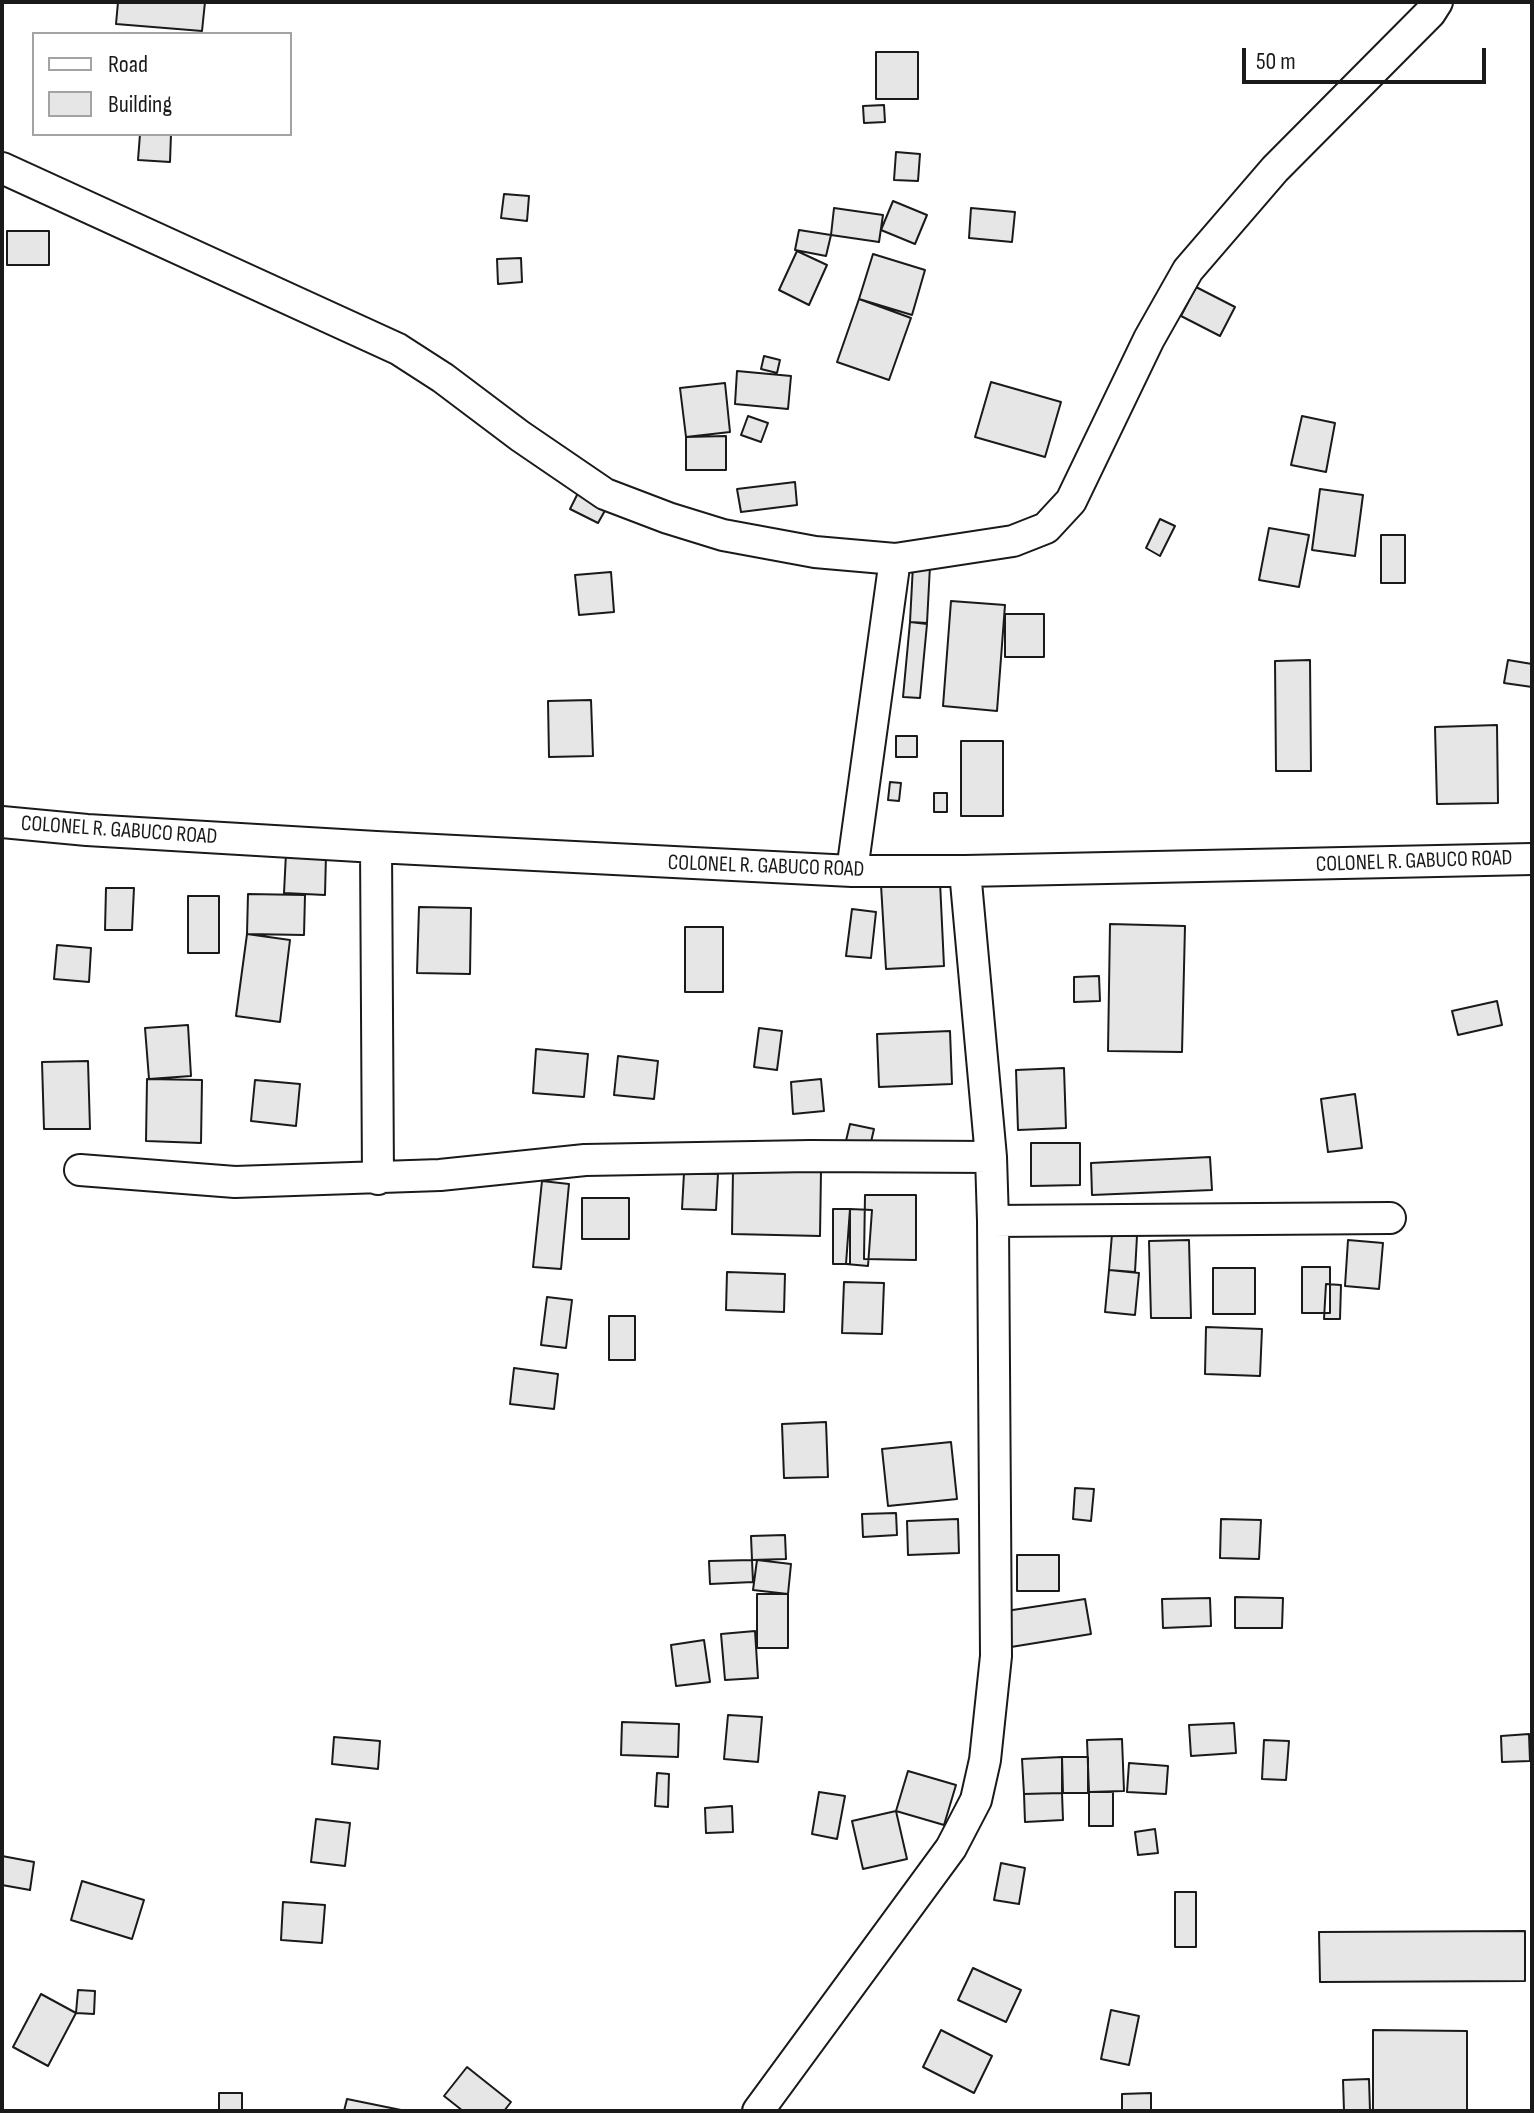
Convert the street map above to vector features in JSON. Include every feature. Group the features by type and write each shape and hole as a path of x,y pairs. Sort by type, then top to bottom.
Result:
{"street":[{"path":"2,168 398,349 605,494 723,535 815,552 895,559 1013,541 1046,528 1071,501 1149,339 1188,270 1275,169 1430,13 1437,2"},
{"path":"852,871 895,559"},
{"name":"COLONEL R. GABUCO ROAD","path":"2,822 376,847 852,871 1532,859"},
{"path":"376,847 378,1179"},
{"path":"758,2111 951,1848 976,1800 985,1760 996,1656 993,1221 991,1157 965,871"},
{"path":"80,1170 235,1182 378,1179 585,1160 991,1157"},
{"path":"993,1221 1390,1218"}],"building":[{"path":"118,2 205,2 202,31 116,24"},
{"path":"876,52 918,52 918,99 876,99"},
{"path":"884,105 885,122 864,123 863,106"},
{"path":"140,136 171,136 170,162 138,160"},
{"path":"896,152 920,154 918,181 894,180"},
{"path":"504,194 529,196 527,221 501,218"},
{"path":"893,201 927,215 915,244 881,230"},
{"path":"834,208 883,215 879,242 831,235"},
{"path":"971,208 1015,212 1012,242 969,238"},
{"path":"799,230 831,235 826,256 795,250"},
{"path":"7,231 49,231 49,265 7,265"},
{"path":"797,251 827,265 809,305 779,290"},
{"path":"873,254 925,270 912,315 859,299"},
{"path":"521,258 522,282 498,284 497,259"},
{"path":"1196,287 1235,307 1220,336 1181,316"},
{"path":"859,299 911,318 889,380 837,362"},
{"path":"764,356 780,360 777,373 761,369"},
{"path":"737,371 791,376 788,409 735,404"},
{"path":"991,382 1061,402 1045,457 975,437"},
{"path":"725,383 730,432 686,437 680,388"},
{"path":"748,416 768,423 761,442 741,435"},
{"path":"1302,416 1335,423 1326,472 1291,465"},
{"path":"726,436 726,470 686,470 686,437"},
{"path":"795,482 797,505 741,512 737,489"},
{"path":"1320,489 1363,495 1355,556 1312,550"},
{"path":"578,493 607,507 598,523 570,509"},
{"path":"1160,519 1175,526 1160,556 1146,548"},
{"path":"1269,528 1309,535 1299,587 1259,580"},
{"path":"1381,535 1405,535 1405,583 1381,583"},
{"path":"913,565 930,566 927,623 910,622"},
{"path":"611,572 614,612 579,615 575,575"},
{"path":"951,601 1005,605 997,711 943,706"},
{"path":"1005,614 1044,614 1044,657 1005,657"},
{"path":"910,622 927,624 920,698 903,697"},
{"path":"1310,660 1311,771 1276,771 1275,661"},
{"path":"1508,660 1532,664 1532,687 1504,683"},
{"path":"591,700 593,756 549,757 548,701"},
{"path":"1497,725 1498,803 1437,804 1435,727"},
{"path":"896,736 917,736 917,757 896,757"},
{"path":"961,741 1003,741 1003,816 961,816"},
{"path":"890,782 901,783 899,801 888,800"},
{"path":"934,793 947,793 947,812 934,812"},
{"path":"286,853 326,854 325,895 284,893"},
{"path":"940,882 944,966 886,969 881,885"},
{"path":"106,888 134,888 132,930 105,930"},
{"path":"248,894 305,895 304,935 247,934"},
{"path":"188,896 219,896 219,953 188,953"},
{"path":"419,907 471,908 470,974 417,973"},
{"path":"852,909 876,912 871,958 846,956"},
{"path":"1110,924 1185,926 1182,1052 1108,1051"},
{"path":"685,927 723,927 723,992 685,992"},
{"path":"247,934 290,940 280,1022 236,1016"},
{"path":"57,945 91,948 89,982 54,979"},
{"path":"1099,976 1100,1001 1074,1002 1074,977"},
{"path":"1497,1001 1502,1025 1458,1035 1452,1011"},
{"path":"188,1025 191,1076 149,1079 145,1028"},
{"path":"759,1028 782,1031 777,1070 754,1067"},
{"path":"950,1031 952,1084 879,1087 877,1034"},
{"path":"536,1049 588,1054 584,1097 533,1093"},
{"path":"618,1056 658,1061 654,1099 614,1095"},
{"path":"88,1061 90,1129 44,1129 42,1062"},
{"path":"1064,1068 1066,1128 1018,1130 1016,1070"},
{"path":"147,1079 202,1080 201,1143 146,1141"},
{"path":"821,1079 824,1111 793,1114 791,1082"},
{"path":"255,1080 300,1084 296,1126 251,1121"},
{"path":"1355,1094 1362,1148 1328,1152 1321,1099"},
{"path":"850,1124 874,1129 868,1155 844,1149"},
{"path":"1031,1143 1080,1143 1080,1185 1031,1186"},
{"path":"1210,1157 1212,1190 1092,1195 1091,1163"},
{"path":"733,1170 821,1171 820,1236 732,1234"},
{"path":"684,1173 718,1174 716,1210 682,1209"},
{"path":"542,1181 569,1184 561,1269 533,1267"},
{"path":"865,1195 916,1195 916,1260 864,1259"},
{"path":"582,1198 629,1198 629,1239 582,1239"},
{"path":"833,1209 850,1209 850,1264 833,1264"},
{"path":"850,1209 872,1210 868,1266 846,1264"},
{"path":"1112,1234 1137,1236 1135,1272 1109,1270"},
{"path":"1189,1240 1191,1318 1151,1318 1149,1241"},
{"path":"1348,1240 1383,1243 1379,1289 1345,1286"},
{"path":"1302,1267 1330,1267 1330,1313 1302,1313"},
{"path":"1213,1268 1255,1268 1255,1314 1213,1314"},
{"path":"1109,1270 1139,1273 1135,1315 1105,1312"},
{"path":"727,1272 785,1274 784,1312 726,1310"},
{"path":"844,1282 884,1283 882,1334 842,1333"},
{"path":"1326,1284 1341,1285 1340,1319 1324,1319"},
{"path":"547,1297 572,1300 566,1348 541,1345"},
{"path":"609,1316 635,1316 635,1360 609,1360"},
{"path":"1206,1327 1262,1329 1260,1376 1205,1374"},
{"path":"514,1368 558,1374 554,1409 510,1404"},
{"path":"826,1422 828,1477 784,1478 782,1424"},
{"path":"951,1442 957,1499 888,1506 882,1449"},
{"path":"1075,1488 1094,1489 1091,1521 1073,1519"},
{"path":"896,1513 897,1535 863,1537 862,1514"},
{"path":"958,1519 959,1553 908,1555 907,1521"},
{"path":"1221,1519 1261,1520 1259,1559 1220,1558"},
{"path":"785,1535 786,1559 752,1560 751,1536"},
{"path":"1017,1555 1059,1555 1059,1591 1017,1591"},
{"path":"752,1560 753,1582 710,1584 709,1561"},
{"path":"757,1560 791,1564 788,1594 753,1590"},
{"path":"757,1594 788,1594 788,1648 757,1648"},
{"path":"1235,1597 1283,1598 1282,1628 1235,1628"},
{"path":"1210,1598 1211,1626 1163,1628 1162,1599"},
{"path":"1085,1599 1091,1634 1011,1647 1006,1611"},
{"path":"755,1631 758,1678 725,1680 721,1634"},
{"path":"704,1640 710,1682 676,1686 671,1645"},
{"path":"728,1715 762,1717 758,1762 724,1759"},
{"path":"622,1722 679,1724 678,1757 621,1755"},
{"path":"1234,1723 1236,1753 1191,1756 1189,1725"},
{"path":"1529,1734 1530,1761 1502,1762 1501,1736"},
{"path":"334,1737 380,1741 378,1769 332,1764"},
{"path":"1122,1739 1124,1791 1089,1792 1087,1740"},
{"path":"1264,1740 1289,1741 1286,1780 1262,1779"},
{"path":"1062,1757 1063,1793 1024,1794 1022,1759"},
{"path":"1062,1757 1088,1757 1088,1793 1062,1793"},
{"path":"1129,1763 1168,1766 1166,1794 1127,1792"},
{"path":"908,1771 956,1785 944,1825 896,1811"},
{"path":"657,1773 669,1774 668,1807 655,1806"},
{"path":"819,1792 845,1796 837,1839 812,1834"},
{"path":"1089,1792 1113,1792 1113,1826 1089,1826"},
{"path":"1062,1793 1063,1820 1025,1822 1024,1794"},
{"path":"732,1806 733,1832 706,1833 705,1808"},
{"path":"896,1811 907,1859 863,1869 852,1821"},
{"path":"316,1819 350,1823 345,1866 311,1862"},
{"path":"1155,1829 1158,1853 1138,1855 1135,1832"},
{"path":"2,1856 34,1862 30,1890 2,1885"},
{"path":"1001,1863 1025,1868 1019,1904 994,1900"},
{"path":"82,1881 144,1900 132,1939 71,1920"},
{"path":"1175,1892 1196,1892 1196,1947 1175,1947"},
{"path":"283,1902 325,1905 322,1943 281,1940"},
{"path":"1525,1931 1525,1981 1320,1982 1319,1932"},
{"path":"973,1968 1021,1990 1006,2022 958,2000"},
{"path":"78,1990 95,1991 94,2014 76,2013"},
{"path":"41,1994 76,2013 48,2066 13,2047"},
{"path":"1111,2010 1139,2016 1129,2065 1101,2059"},
{"path":"941,2030 992,2056 974,2093 923,2067"},
{"path":"1373,2030 1467,2031 1467,2111 1373,2111"},
{"path":"467,2067 511,2102 504,2111 463,2111 444,2096"},
{"path":"1369,2079 1370,2111 1344,2111 1343,2080"},
{"path":"219,2093 242,2093 242,2111 219,2111"},
{"path":"1151,2093 1151,2111 1122,2111 1122,2094"},
{"path":"347,2099 401,2110 401,2111 344,2111"}]}
